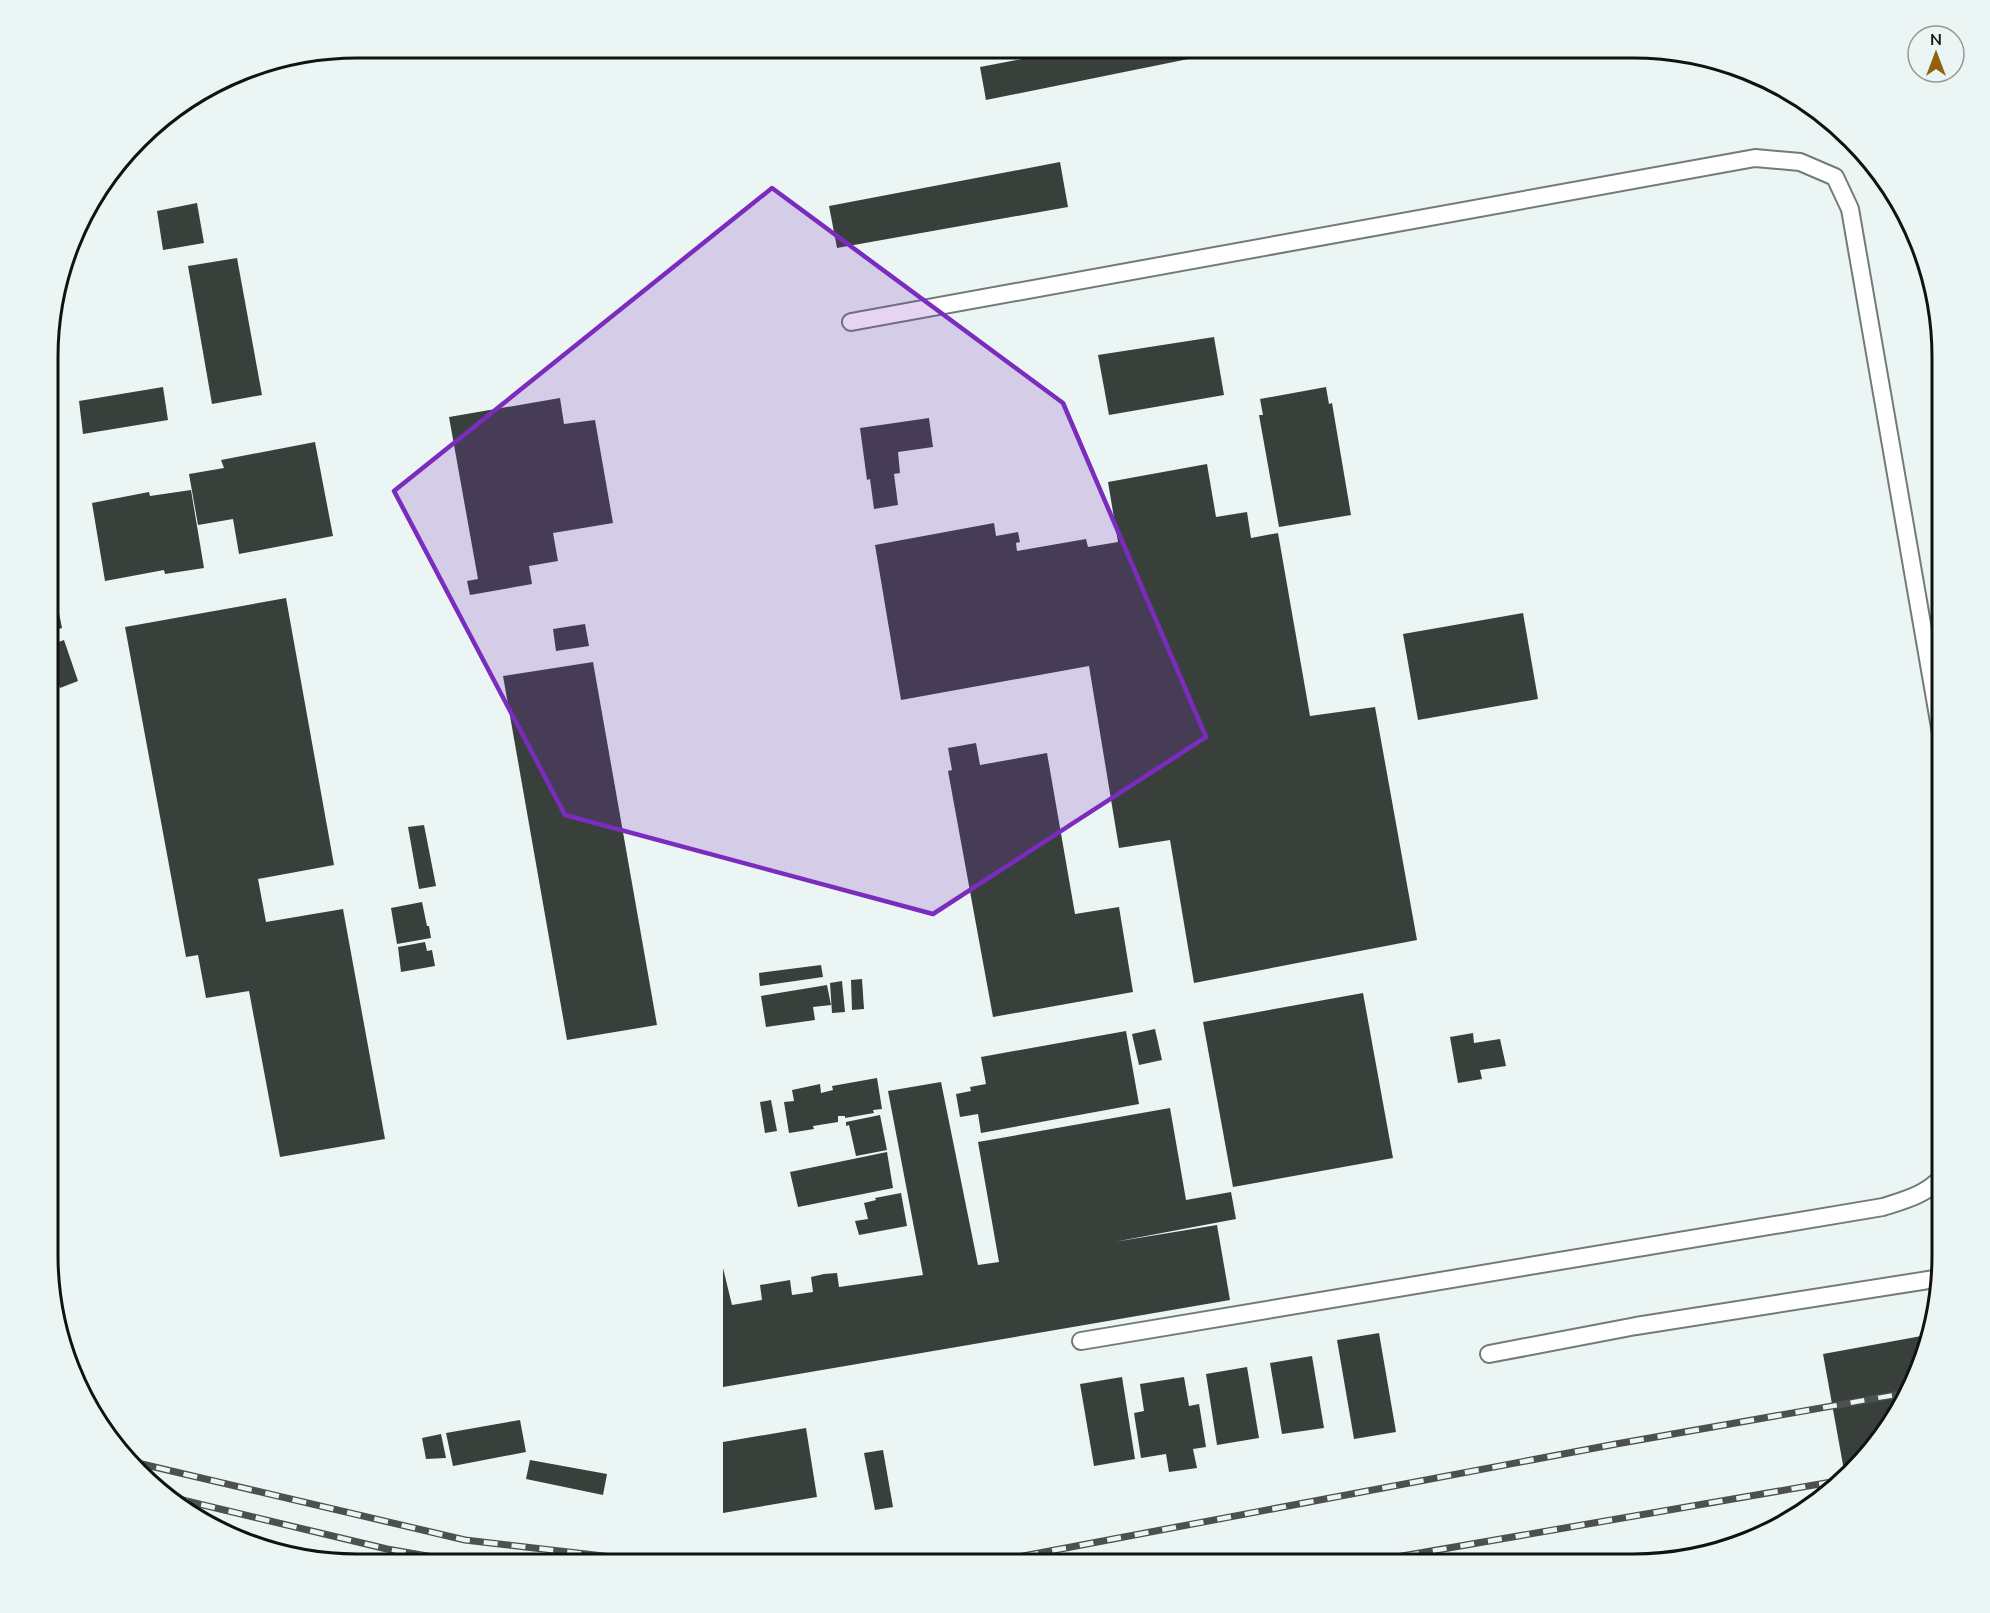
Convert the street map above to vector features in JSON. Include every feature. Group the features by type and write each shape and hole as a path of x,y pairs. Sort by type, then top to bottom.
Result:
{"lane":[{"path":"851,322 1755,158 1800,162 1835,177 1850,209 1932,681"},
{"path":"1081,1341 1883,1207 1914,1197 1932,1187"},
{"path":"1489,1354 1636,1326 1931,1280"}],"highlighted area":[{"path":"772,188 1063,403 1206,737 933,914 565,815 394,491"}],"building":[{"path":"1022,59 1188,59 986,100 980,67"},
{"path":"1060,162 1068,207 837,248 829,206"},
{"path":"197,203 204,243 163,250 157,211"},
{"path":"237,258 262,395 212,404 188,266"},
{"path":"1214,337 1224,395 1109,415 1098,355"},
{"path":"163,387 168,420 83,434 79,401"},
{"path":"1326,387 1329,404 1332,403 1351,515 1279,527 1259,415 1263,415 1260,399"},
{"path":"560,398 564,424 595,420 613,523 553,533 558,561 529,566 532,584 470,595 467,581 478,579 449,417"},
{"path":"929,418 933,447 898,452 900,473 894,474 898,505 874,509 870,479 867,480 860,428"},
{"path":"315,442 333,536 239,554 233,519 198,525 189,474 224,468 221,460"},
{"path":"1207,464 1216,517 1247,512 1251,538 1278,533 1310,716 1375,707 1417,940 1194,983 1170,840 1119,848 1089,666 901,700 875,545 994,523 996,536 1018,532 1020,542 1016,543 1017,551 1086,539 1088,547 1118,542 1108,482"},
{"path":"191,490 204,568 165,574 164,570 105,581 92,503 149,492 150,496"},
{"path":"286,598 334,865 258,879 266,922 343,909 385,1139 280,1157 249,991 206,998 198,955 186,957 125,627"},
{"path":"58,608 62,628 58,629"},
{"path":"1523,613 1538,699 1418,720 1403,634"},
{"path":"585,624 589,646 556,651 553,629"},
{"path":"64,640 78,681 60,688 58,683 58,642"},
{"path":"593,662 657,1025 567,1040 503,676"},
{"path":"976,743 980,765 1047,753 1075,914 1119,907 1133,992 993,1017 948,771 952,770 948,748"},
{"path":"424,825 436,886 419,889 408,827"},
{"path":"422,902 431,938 397,944 391,908"},
{"path":"425,942 427,951 432,950 435,966 401,972 398,947"},
{"path":"821,965 823,977 760,986 759,973"},
{"path":"862,979 864,1009 852,1010 851,980"},
{"path":"842,981 845,1012 832,1013 830,983"},
{"path":"827,985 831,1005 813,1007 815,1020 766,1027 761,996"},
{"path":"1363,993 1393,1158 1233,1187 1203,1022"},
{"path":"1155,1029 1162,1060 1139,1065 1132,1034"},
{"path":"1126,1031 1139,1104 981,1133 978,1114 960,1117 956,1094 971,1091 970,1087 986,1084 981,1057"},
{"path":"1473,1033 1474,1043 1500,1039 1506,1066 1480,1070 1482,1079 1458,1083 1450,1037"},
{"path":"877,1078 882,1109 873,1110 874,1113 845,1118 845,1116 838,1116 838,1122 789,1133 784,1102 794,1101 792,1090 820,1084 821,1093 833,1090 832,1086"},
{"path":"941,1082 978,1265 999,1262 978,1142 1170,1108 1186,1200 1231,1192 1236,1219 1114,1242 1217,1225 1230,1300 723,1387 723,1268 732,1305 762,1300 760,1285 790,1280 792,1295 813,1292 811,1277 824,1274 837,1273 839,1287 923,1275 888,1091"},
{"path":"771,1100 777,1131 765,1133 760,1102"},
{"path":"880,1115 887,1150 856,1156 849,1125 846,1126 846,1122"},
{"path":"887,1152 893,1188 798,1207 790,1172"},
{"path":"901,1193 907,1226 859,1235 855,1221 868,1219 864,1203 876,1200 875,1198"},
{"path":"1379,1333 1396,1432 1354,1439 1337,1340"},
{"path":"1920,1336 1901,1388 1881,1422 1843,1467 1823,1354"},
{"path":"1312,1356 1324,1428 1282,1434 1270,1363"},
{"path":"1247,1367 1259,1438 1217,1445 1206,1374"},
{"path":"1122,1377 1135,1459 1094,1466 1080,1384"},
{"path":"1184,1377 1189,1406 1199,1404 1206,1447 1193,1449 1197,1468 1169,1472 1166,1454 1141,1458 1134,1413 1144,1411 1140,1384"},
{"path":"520,1420 526,1452 453,1466 446,1433"},
{"path":"806,1428 817,1497 723,1513 723,1442"},
{"path":"441,1434 446,1458 426,1459 422,1438"},
{"path":"883,1450 893,1507 875,1510 864,1453"},
{"path":"530,1460 607,1474 603,1495 526,1479"}],"railway":[{"path":"1034,1554 1616,1444 1897,1395"},
{"path":"144,1464 465,1540 586,1554"},
{"path":"1414,1554 1826,1483"},
{"path":"187,1501 416,1554"}]}
